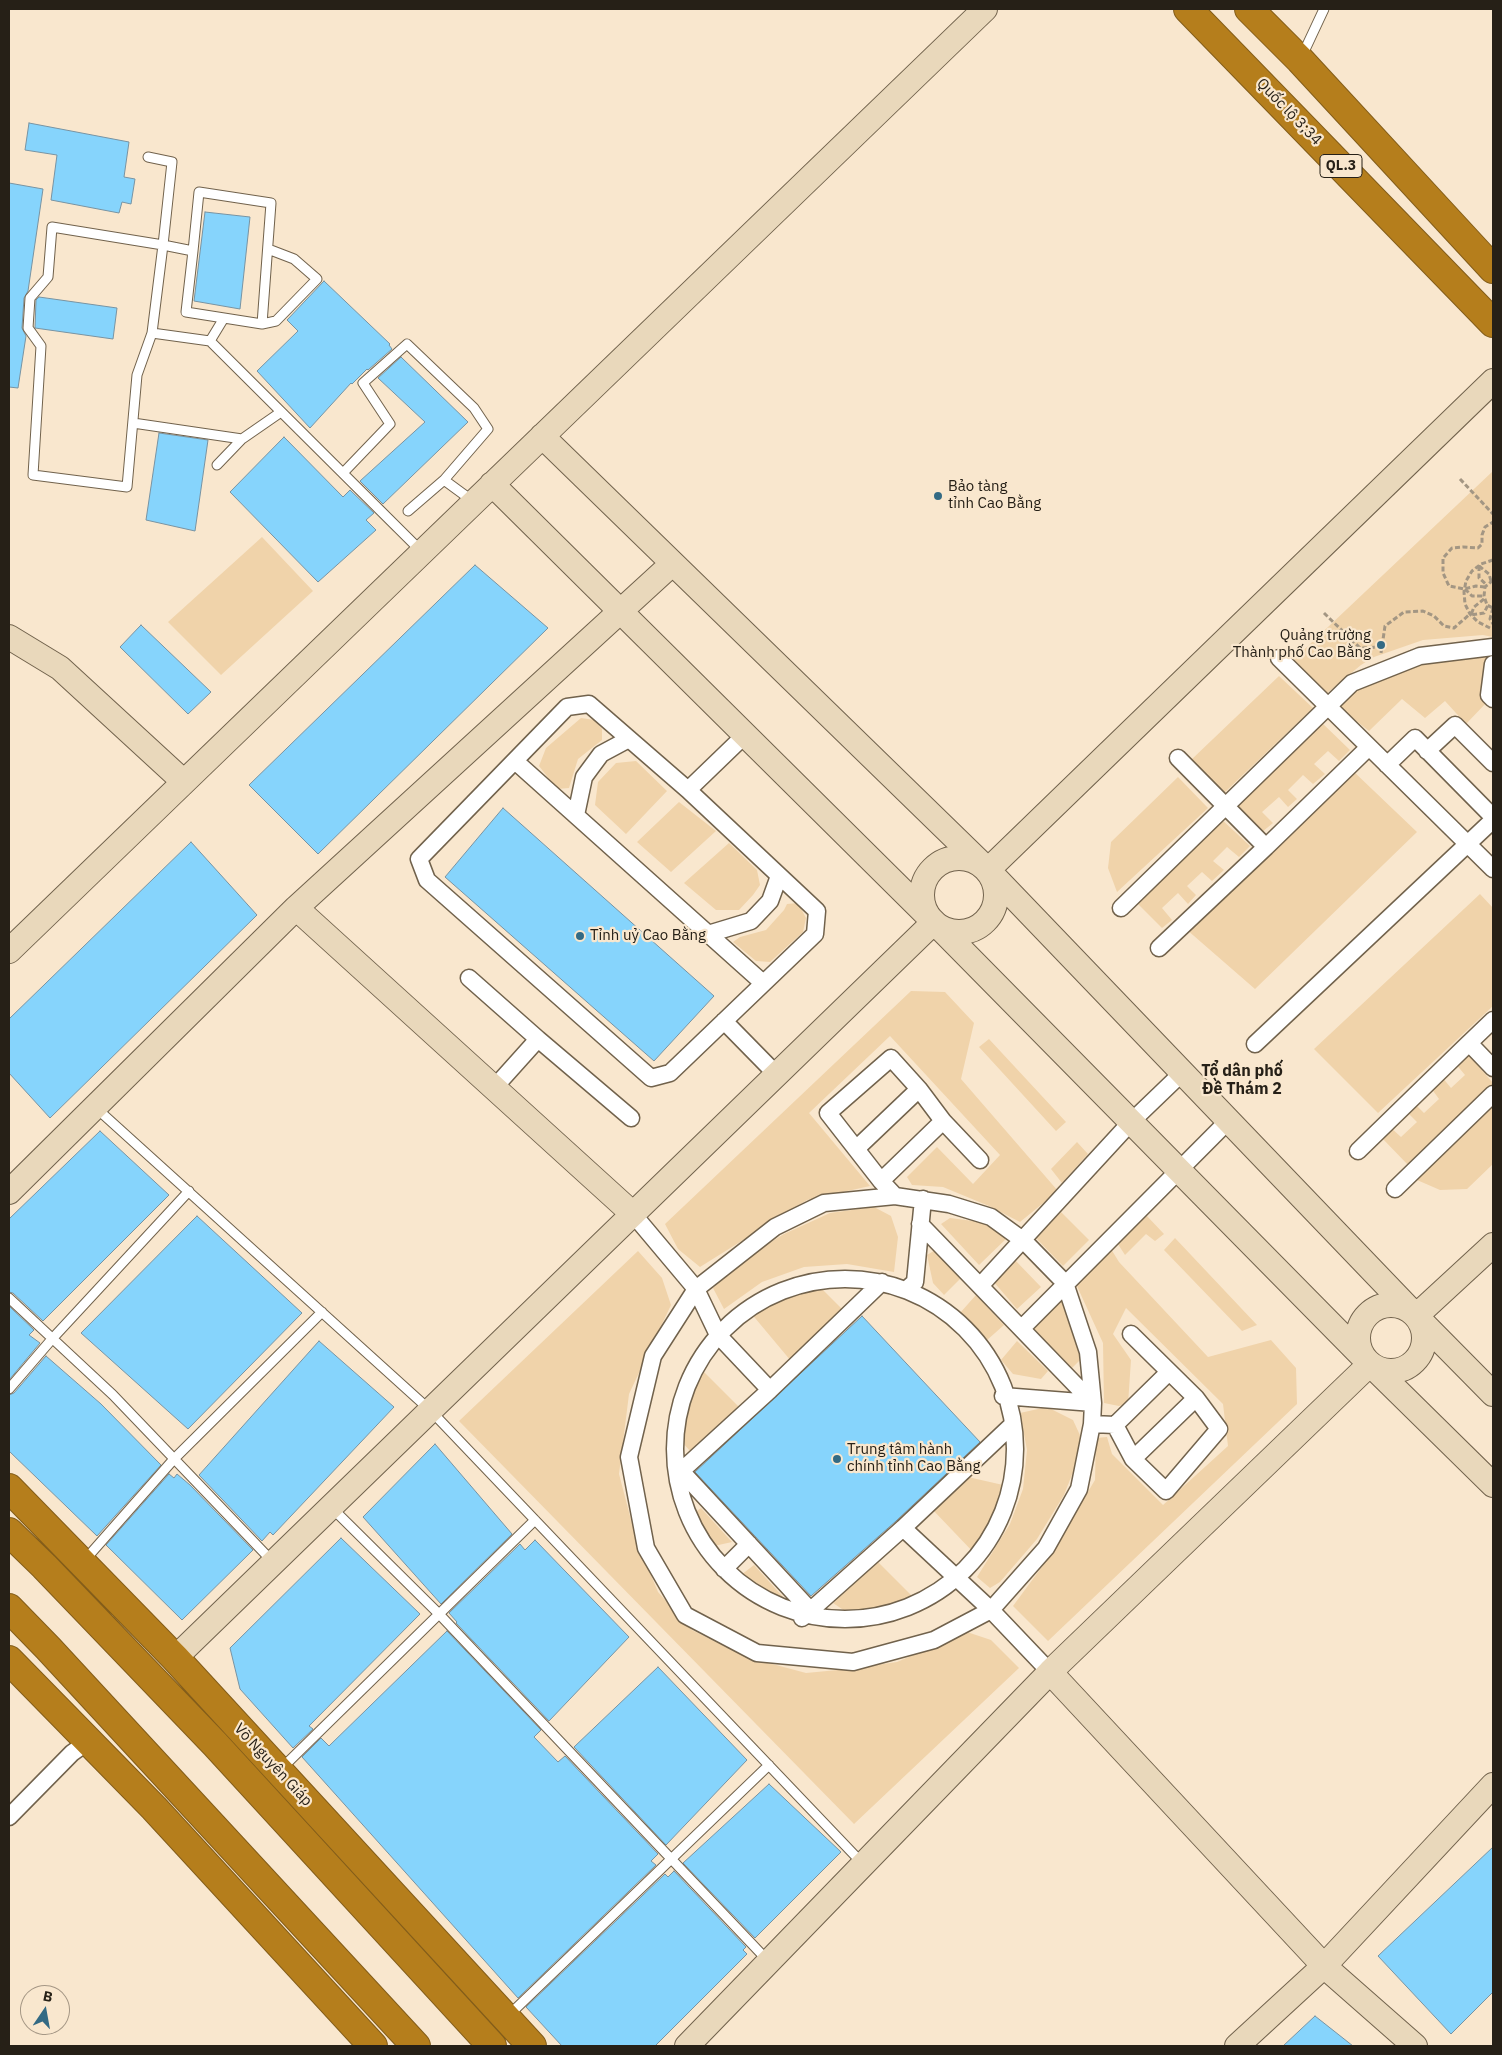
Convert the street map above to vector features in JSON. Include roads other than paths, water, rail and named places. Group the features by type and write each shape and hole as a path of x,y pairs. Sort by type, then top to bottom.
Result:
{"highway":[{"name":"Quốc lộ 3;34","path":"1188,9 1493,323"},
{"name":"QL.3","path":"1249,9 1297,57 1493,269"},
{"path":"1263,85 1297,57"},
{"name":"Võ Nguyên Giáp","path":"9,1488 175,1658 532,2046"},
{"name":"Võ Nguyên Giáp","path":"9,1532 215,1744 492,2046"},
{"path":"9,1608 416,2046"},
{"path":"154,1680 175,1658"},
{"path":"9,1660 154,1808 373,2046"}],"street":[{"path":"9,951 985,9"},
{"path":"988,870 1493,381"},
{"path":"542,436 988,870 1493,1394"},
{"path":"492,484 934,922 1370,1364 1493,1485"},
{"path":"9,1192 296,908 672,564"},
{"path":"9,637 60,668 184,782"},
{"path":"1121,908 1352,683 1420,656 1493,647"},
{"path":"1279,658 1493,869"},
{"path":"1493,664 1489,694 1493,699"},
{"path":"589,704 688,790 817,911 815,934 670,1073 651,1078 427,880 419,860 567,707 589,704"},
{"path":"1427,751 1455,726 1493,764"},
{"path":"688,790 745,735"},
{"path":"1255,1044 1469,845 1493,819 1415,738 1387,765"},
{"path":"576,815 584,777 601,754 629,739"},
{"path":"1159,948 1369,747"},
{"path":"1178,758 1266,847"},
{"path":"515,761 763,983"},
{"path":"967,858 978,862 988,870 994,881 997,893 996,906 990,917 981,926 969,931 957,932 944,929 934,922 926,912 922,901 922,889 926,878 933,868 949,859 967,858"},
{"path":"708,934 751,921 770,901 779,876"},
{"path":"296,908 633,1214 696,1289 718,1335 770,1390"},
{"path":"175,1658 934,922"},
{"path":"469,978 631,1118"},
{"path":"1358,1151 1493,1020"},
{"path":"724,1021 777,1075"},
{"path":"494,1088 538,1039"},
{"path":"1469,1043 1493,1068"},
{"path":"895,1196 828,1113 891,1058 943,1122 980,1160"},
{"path":"980,1286 1024,1241 1132,1122 1182,1073"},
{"path":"856,1149 918,1089"},
{"path":"1395,1189 1493,1094"},
{"path":"1022,1328 1228,1120"},
{"path":"881,1181 943,1122"},
{"path":"895,1196 923,1199 949,1204 991,1217 1024,1241 1065,1283 1088,1352 1093,1403 1092,1424 1079,1489 1046,1548 991,1610 934,1640 852,1662 757,1654 685,1615 646,1548 629,1456 653,1356 696,1289 775,1227 824,1203 895,1196"},
{"path":"911,1286 923,1199"},
{"path":"920,1224 1093,1403"},
{"path":"1416,1316 1493,1246"},
{"path":"826,1274 882,1282 911,1286 938,1306 965,1330 984,1354 998,1381 1013,1439 1005,1516 990,1549 960,1580 920,1603 872,1620 832,1621 806,1614 758,1593 724,1569 691,1521 680,1472 676,1426 685,1387 703,1352 737,1314 778,1286 826,1274"},
{"path":"680,1472 770,1390 882,1282"},
{"path":"1386,1306 1397,1306 1416,1316 1422,1326 1424,1336 1423,1347 1411,1365 1401,1370 1390,1371 1370,1364 1363,1356 1359,1346 1358,1335 1361,1325 1367,1316 1386,1306"},
{"path":"1115,1425 1133,1459 1166,1491 1220,1429 1196,1398 1131,1334"},
{"path":"687,2046 1050,1672 1370,1364"},
{"path":"1092,1424 1115,1425 1169,1372"},
{"path":"1003,1396 1093,1403"},
{"path":"1133,1459 1196,1398"},
{"path":"806,1614 903,1528 1011,1426"},
{"path":"680,1472 749,1544 806,1614"},
{"path":"903,1528 991,1610 1324,1966 1415,2046"},
{"path":"724,1569 749,1544"},
{"path":"9,1817 72,1753 89,1741"},
{"path":"1237,2046 1324,1966 1493,1785"}],"lane":[{"path":"1297,57 1324,9"},
{"path":"148,157 172,162 163,245 152,333 137,375 127,487 34,475 41,346 28,328 30,298 48,277 52,227 163,245 193,251"},
{"path":"262,324 271,203 199,192 186,312 262,324 276,321 317,279 294,259 268,249"},
{"path":"210,341 224,318"},
{"path":"152,333 210,341 422,552"},
{"path":"343,473 390,424 363,383 407,344 474,408 488,428 444,480 408,511"},
{"path":"217,465 242,439 281,412"},
{"path":"133,423 242,439"},
{"path":"444,480 474,502"},
{"path":"95,1106 431,1411 864,1864"},
{"path":"9,1389 52,1339 189,1192"},
{"path":"9,1298 113,1396 274,1562"},
{"path":"82,1563 174,1459 322,1312"},
{"path":"331,1507 439,1614 769,1962"},
{"path":"279,1771 535,1520"},
{"path":"506,2018 769,1765"}],"place":[{"name":"Bảo tàng tỉnh Cao Bằng","path":"938,496"},
{"name":"Quảng trường Thành phố Cao Bằng","path":"1381,645"},
{"name":"Tỉnh uỷ Cao Bằng","path":"580,936"},
{"name":"Trung tâm hành chính tỉnh Cao Bằng","path":"837,1459"}],"district":[{"name":"Tổ dân phố Đề Thám 2","path":"1242,1080"}]}
